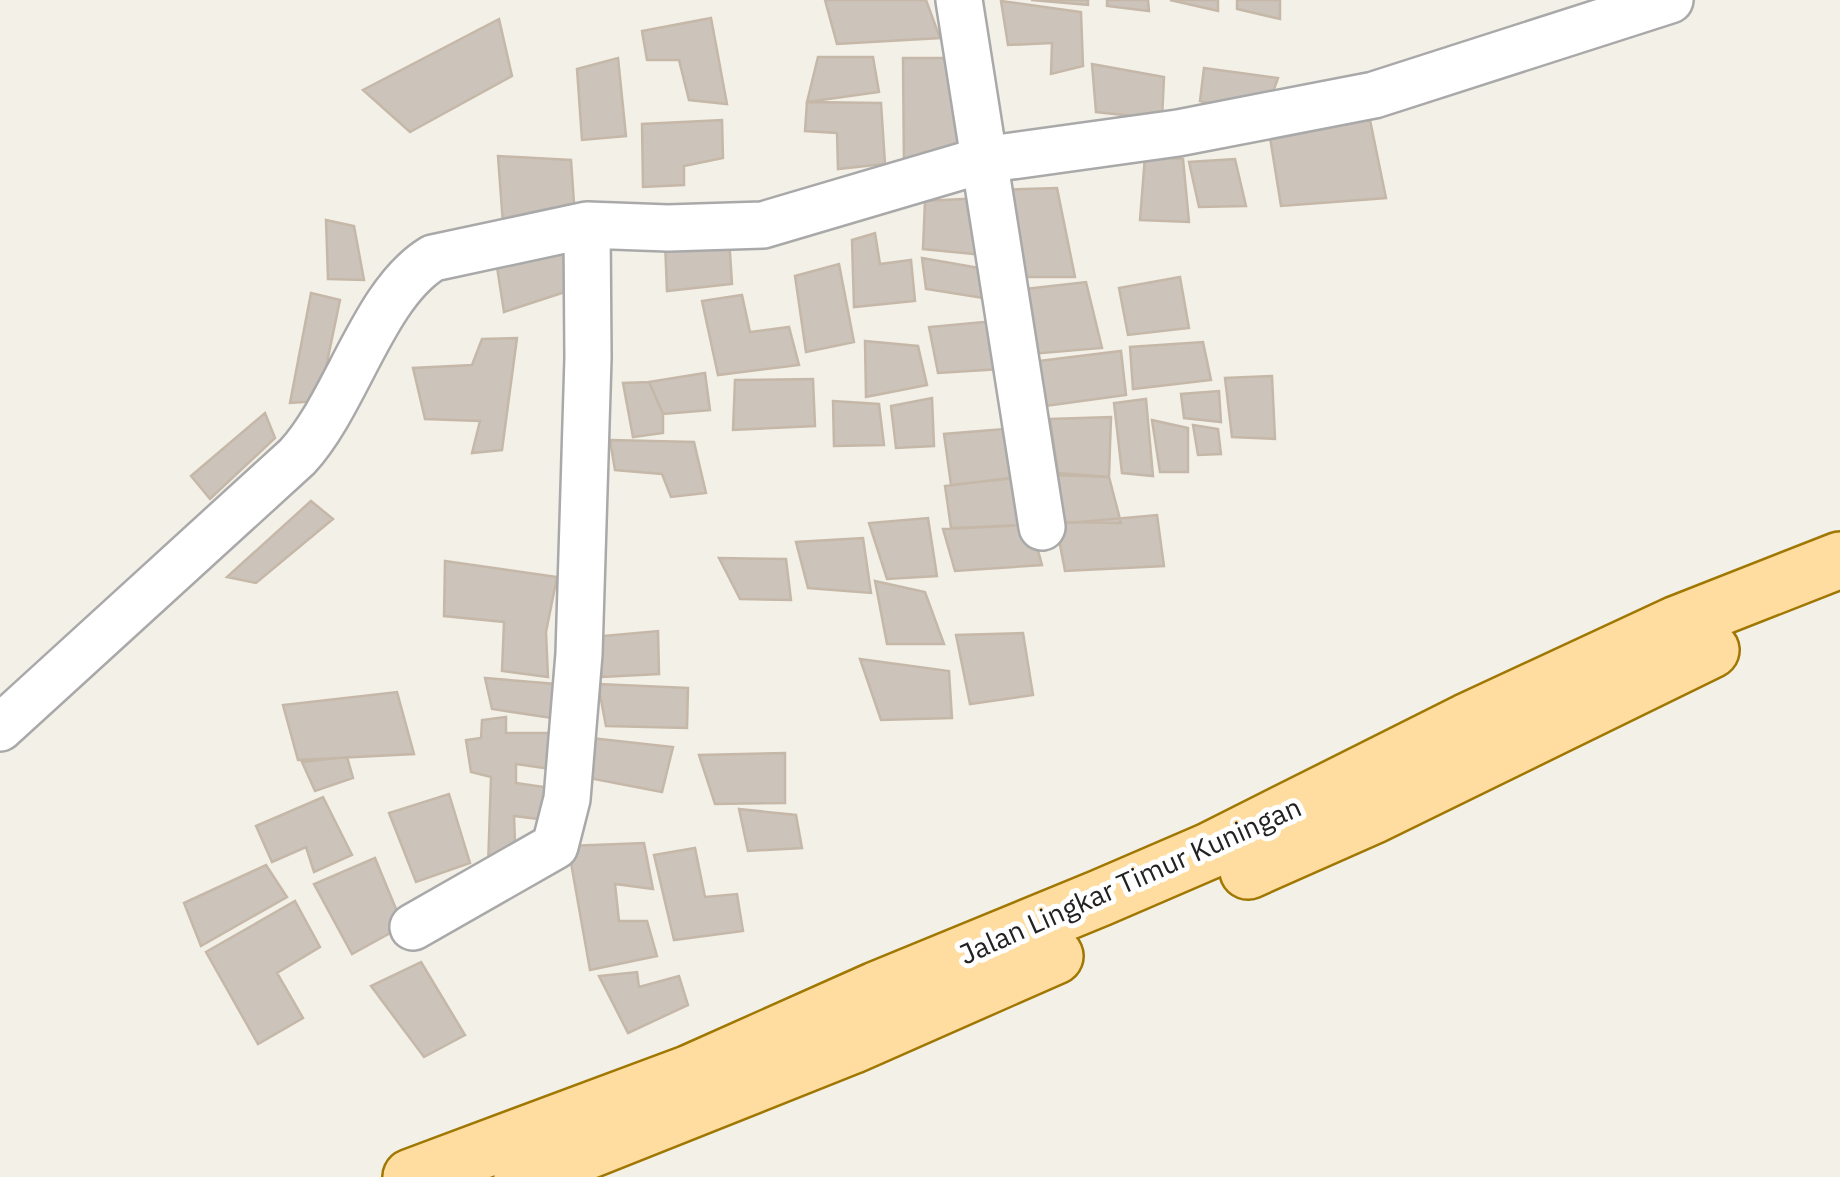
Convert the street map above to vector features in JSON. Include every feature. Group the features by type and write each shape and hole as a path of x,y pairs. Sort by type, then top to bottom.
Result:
{"main road":[{"name":"Jalan Lingkar Timur Kuningan","path":"410,1177 690,1073 876,990 1191,859 1466,722 1678,624 1840,560"},
{"name":"Jalan Lingkar Timur Kuningan","path":"522,1177 851,1046 1374,815 1701,654 1840,600"}],"street":[{"path":"959,0 1042,527"},
{"path":"0,728 297,457 323,422 398,288 417,268 434,258 587,224 668,228 764,225 984,160 1178,133 1374,95 1670,0"},
{"path":"413,927 555,846 560,830 567,799 579,654 588,358 587,224"}],"building":[{"path":"825,0 926,0 940,38 837,44"},
{"path":"1031,0 1088,0 1088,5"},
{"path":"1107,0 1148,0 1149,11 1107,6"},
{"path":"1170,0 1218,0 1218,11"},
{"path":"1237,0 1280,0 1280,19 1237,9"},
{"path":"1001,1 1081,12 1083,66 1051,74 1052,43 1008,45"},
{"path":"711,18 727,104 689,100 679,60 647,60 642,31"},
{"path":"499,19 512,76 410,132 363,90"},
{"path":"818,57 873,57 879,92 807,102"},
{"path":"618,58 626,136 582,140 577,69"},
{"path":"903,58 951,58 959,156 904,172"},
{"path":"1092,64 1164,77 1162,119 1096,112"},
{"path":"1204,68 1278,78 1264,117 1200,101"},
{"path":"807,102 881,103 885,164 838,169 837,133 805,131"},
{"path":"722,120 723,158 684,166 684,185 643,187 642,124"},
{"path":"1370,120 1386,198 1281,206 1269,131"},
{"path":"498,156 571,160 575,217 503,224"},
{"path":"1145,156 1183,159 1189,222 1140,220"},
{"path":"1235,159 1246,206 1199,207 1189,162"},
{"path":"1057,188 1075,277 1021,277 995,190"},
{"path":"981,198 984,255 923,249 925,201"},
{"path":"326,220 354,226 364,280 328,279"},
{"path":"875,233 880,264 911,260 915,301 854,307 852,240"},
{"path":"729,237 732,284 667,291 665,242"},
{"path":"569,251 571,290 504,312 495,254"},
{"path":"922,258 991,270 990,299 926,289"},
{"path":"839,264 854,342 806,352 795,276"},
{"path":"1180,277 1189,328 1128,335 1119,288"},
{"path":"1086,282 1102,348 1031,354 1015,290"},
{"path":"311,293 340,300 319,401 290,403"},
{"path":"742,295 750,332 789,327 799,365 718,375 702,301"},
{"path":"994,321 1001,369 938,373 929,327"},
{"path":"517,338 502,450 472,453 480,421 425,419 413,368 472,365 482,339"},
{"path":"865,341 918,346 927,385 866,397"},
{"path":"1203,342 1211,380 1133,389 1130,347"},
{"path":"1121,351 1126,395 1030,408 1022,363"},
{"path":"705,373 710,410 663,414 649,382"},
{"path":"1272,376 1275,439 1232,437 1225,378"},
{"path":"813,379 815,426 733,430 735,380"},
{"path":"649,382 663,414 663,433 633,437 623,383"},
{"path":"1219,391 1221,422 1184,418 1181,394"},
{"path":"932,398 934,446 896,448 891,406"},
{"path":"1146,399 1153,476 1122,473 1114,403"},
{"path":"833,401 879,404 884,445 834,446"},
{"path":"265,413 275,438 210,499 191,476"},
{"path":"1111,417 1109,477 1058,473 1050,419"},
{"path":"1152,420 1188,428 1188,472 1160,472"},
{"path":"1193,425 1218,429 1221,454 1198,455"},
{"path":"1016,428 1026,477 951,485 944,434"},
{"path":"610,440 694,442 706,493 671,497 662,474 615,470"},
{"path":"1052,475 1109,477 1121,523 1063,522"},
{"path":"1019,477 1022,525 951,528 945,486"},
{"path":"311,501 333,519 256,583 227,577"},
{"path":"1157,515 1164,566 1065,571 1056,524"},
{"path":"928,518 937,576 887,579 869,523"},
{"path":"1031,525 1042,565 955,571 943,529"},
{"path":"863,538 871,593 808,588 796,542"},
{"path":"719,558 786,559 791,600 740,599"},
{"path":"445,561 557,577 546,632 548,677 502,671 504,622 444,616"},
{"path":"875,581 925,592 944,644 887,644"},
{"path":"658,631 659,674 602,677 591,637"},
{"path":"1023,633 1033,695 970,704 956,635"},
{"path":"860,659 949,671 952,718 881,720"},
{"path":"485,678 556,684 559,719 492,709"},
{"path":"598,684 688,688 687,728 606,726"},
{"path":"397,692 414,754 298,760 283,705"},
{"path":"506,717 506,733 556,733 558,770 516,764 516,783 551,788 547,820 514,816 516,868 488,867 491,777 471,772 466,740 481,738 482,720"},
{"path":"591,738 673,747 662,792 589,778"},
{"path":"785,753 785,803 715,804 699,755"},
{"path":"347,757 353,778 315,791 302,762"},
{"path":"449,794 470,863 416,882 389,813"},
{"path":"323,797 352,855 314,872 306,847 272,862 256,826"},
{"path":"739,809 796,815 802,848 748,851"},
{"path":"644,843 653,889 615,884 619,921 647,921 657,956 590,970 568,846"},
{"path":"695,848 705,897 737,894 743,931 674,940 654,855"},
{"path":"375,858 403,926 352,954 314,884"},
{"path":"266,865 287,897 201,946 184,903"},
{"path":"295,901 320,947 277,973 303,1018 258,1044 206,952"},
{"path":"421,962 465,1035 424,1057 371,986"},
{"path":"637,972 639,987 679,976 688,1005 628,1033 599,976"}]}
